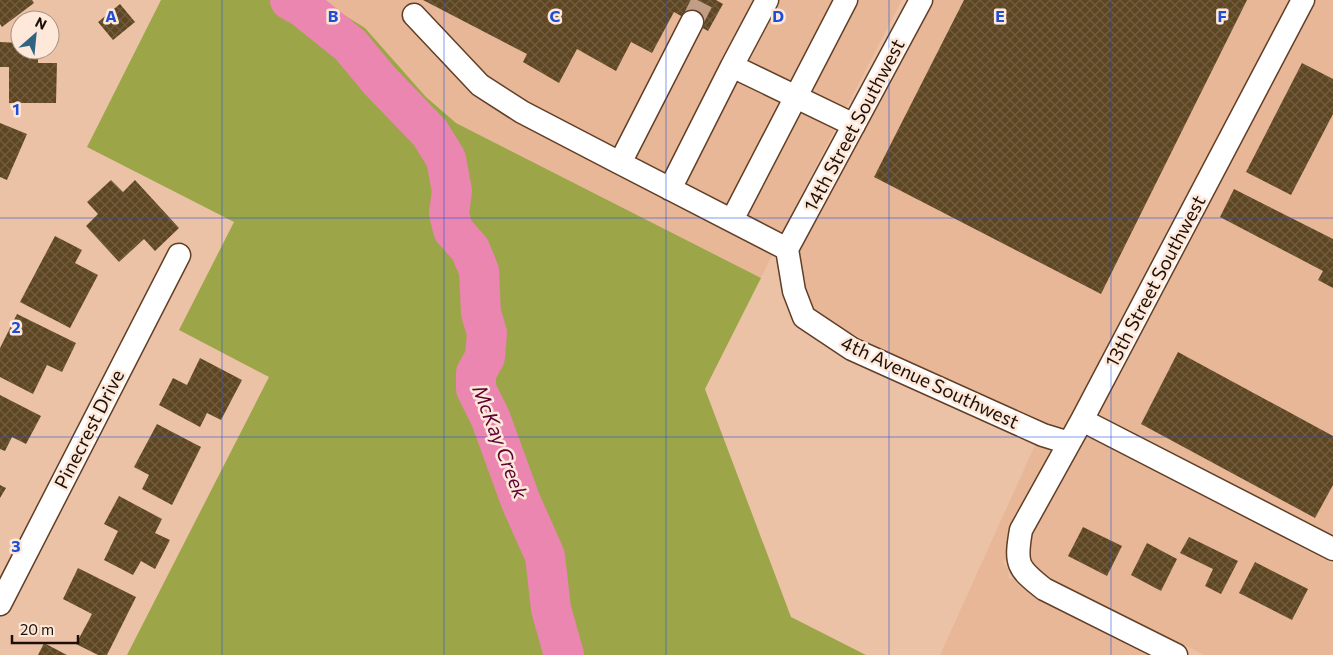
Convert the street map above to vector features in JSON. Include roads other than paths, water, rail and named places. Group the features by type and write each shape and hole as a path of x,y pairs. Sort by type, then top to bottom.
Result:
{"street":[{"path":"670,189 766,0"},
{"path":"732,220 846,0"},
{"name":"14th Street Southwest","path":"787,249 920,0"},
{"name":"13th Street Southwest","path":"1176,655 1044,589 1026,575 1019,564 1018,549 1021,530 1082,420 1303,0"},
{"path":"414,15 480,85 522,112 787,249"},
{"path":"620,163 692,22"},
{"path":"732,66 854,126"},
{"name":"4th Avenue Southwest","path":"787,249 794,291 804,317 852,349 1043,435 1069,443"},
{"name":"Pinecrest Drive","path":"0,604 179,255"},
{"path":"1082,420 1333,549"}],"waterway":[{"name":"McKay Creek","path":"290,0 304,8 350,45 380,81 430,133 446,159 452,191 449,213 453,230 470,249 479,271 481,313 487,333 485,357 476,373 476,389 490,417 521,502 545,556 551,609 564,655"}],"tunnel":[{"path":"692,22 703,0"}]}
